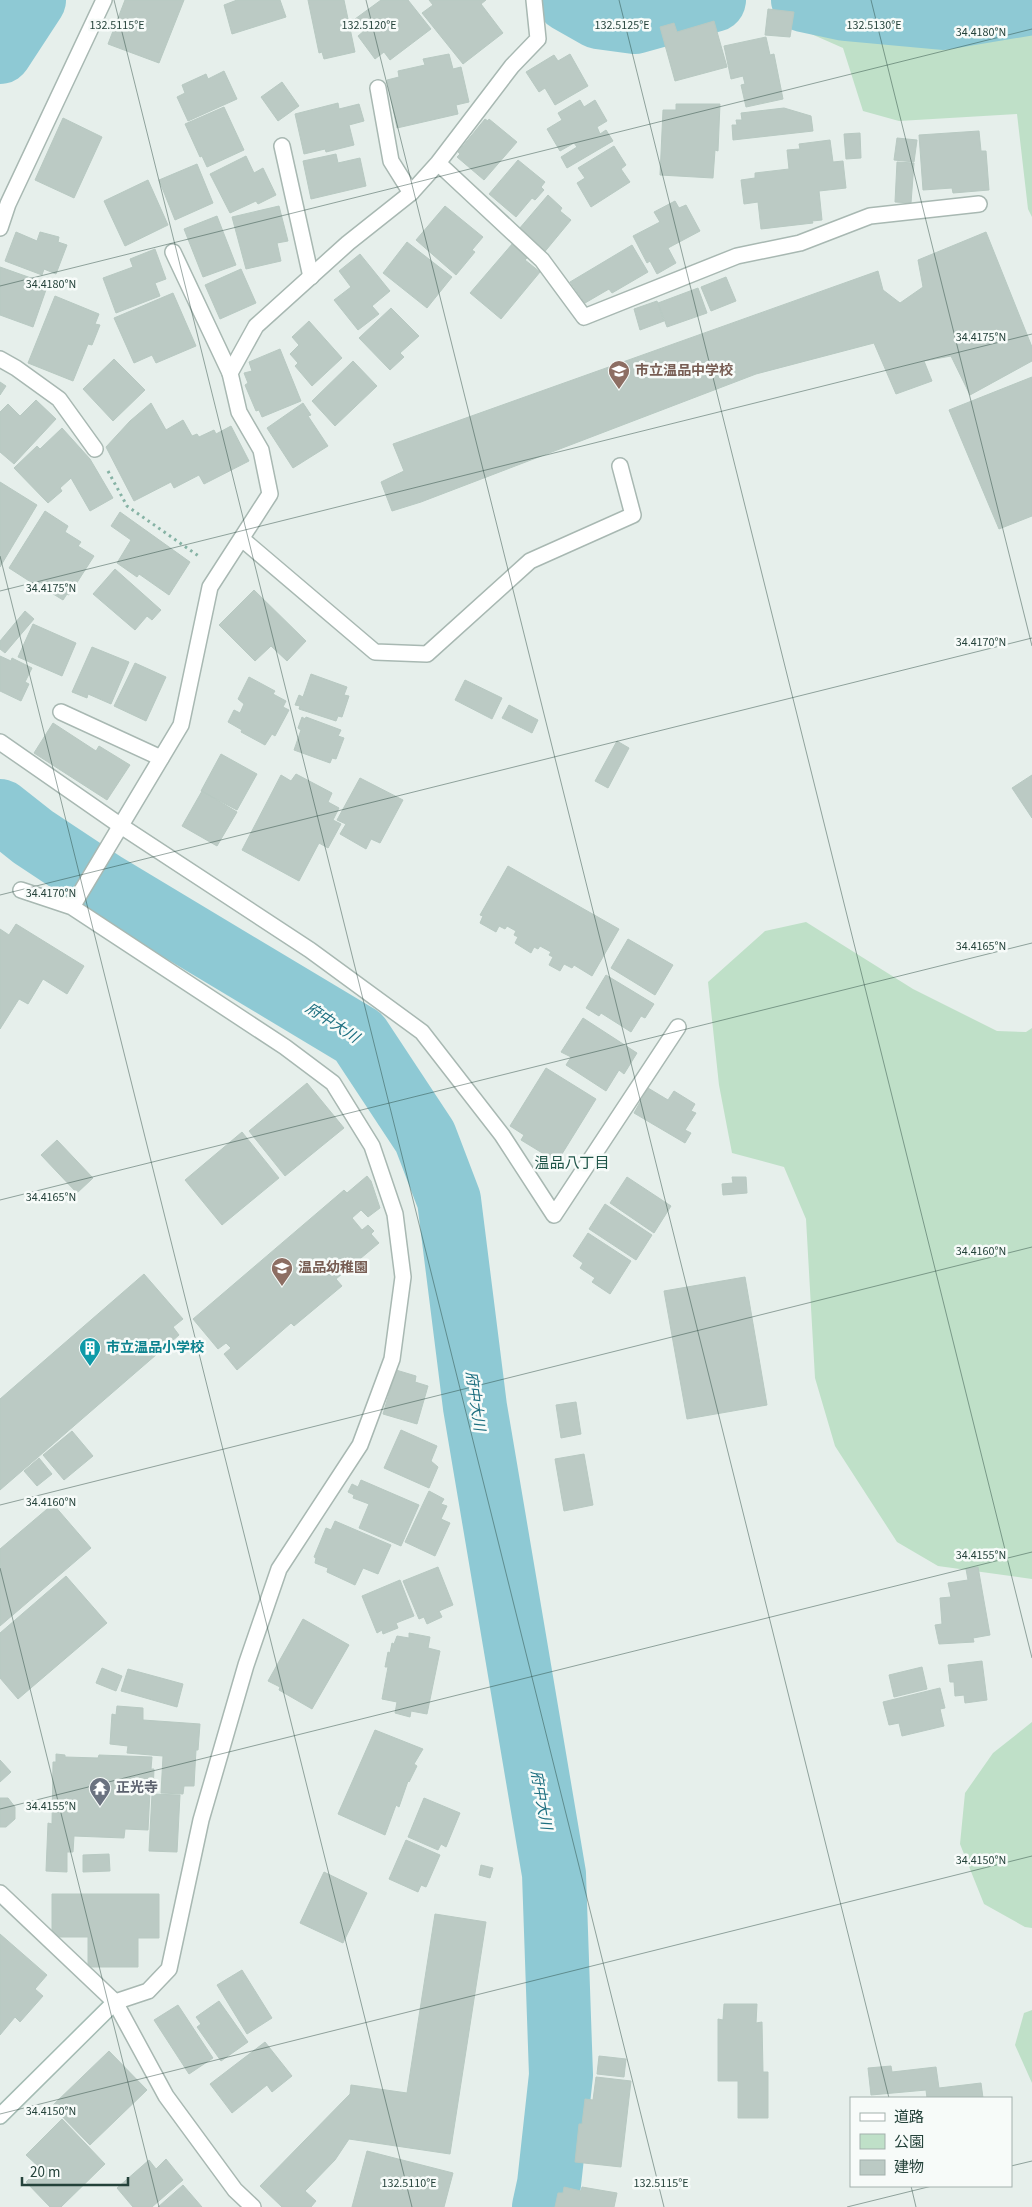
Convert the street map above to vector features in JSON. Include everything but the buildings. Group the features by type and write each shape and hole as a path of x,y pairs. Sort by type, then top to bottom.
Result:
{"street":[{"path":"0,228 8,204 104,0"},
{"path":"230,373 256,326 348,243 411,193 438,163 512,66 538,39 534,0"},
{"path":"378,88 391,161 411,193"},
{"path":"282,146 311,277"},
{"path":"438,163 542,260 584,317 737,256 800,243 870,216 979,204"},
{"path":"74,903 182,725 210,587 270,494 261,450 239,412 230,373 173,252"},
{"path":"0,359 16,368 59,399 95,449"},
{"path":"242,539 375,652 427,654 530,561 632,515 620,466"},
{"path":"61,712 161,758"},
{"path":"0,742 121,826 310,950 422,1032 502,1135 554,1215 678,1027"},
{"path":"0,2116 115,2002 148,1991 169,1969 201,1820 246,1665 279,1569 360,1445 392,1359 402,1278 395,1214 372,1146 333,1083 285,1047 74,903 21,890"},
{"path":"0,1893 115,2002 166,2096 235,2190 253,2207"}],"path":[{"path":"95,449 128,506 221,571"}],"green space":[{"path":"819,0 912,0 942,5 963,0 1032,0 1032,217 1028,209 1017,114 899,121 863,111 843,48 800,29 803,3"},
{"path":"806,922 913,989 997,1031 1026,1032 1032,1028 1032,1579 938,1566 897,1542 835,1446 815,1378 806,1219 784,1167 732,1153 719,1085 708,982 765,931"},
{"path":"1032,1722 1032,1928 1025,1927 984,1904 960,1844 965,1793 993,1753"},
{"path":"1032,2010 1032,2083 1015,2045 1024,2013"}],"waterway":[{"name":"府中大川","path":"0,52 34,0"},
{"path":"568,0 598,17 635,22 714,0"},
{"path":"803,0 845,9 943,18 1032,3"},
{"name":"府中大川","path":"0,811 33,837 104,884 359,1037 425,1137 449,1200 475,1407 554,1874 561,2075 549,2184 544,2207"}],"place":[{"name":"市立温品中学校","path":"619,390"},
{"name":"温品幼稚園","path":"282,1287"},
{"name":"市立温品小学校","path":"90,1367"},
{"name":"正光寺","path":"100,1807"}],"district":[{"name":"温品八丁目","path":"572,1163"}]}
